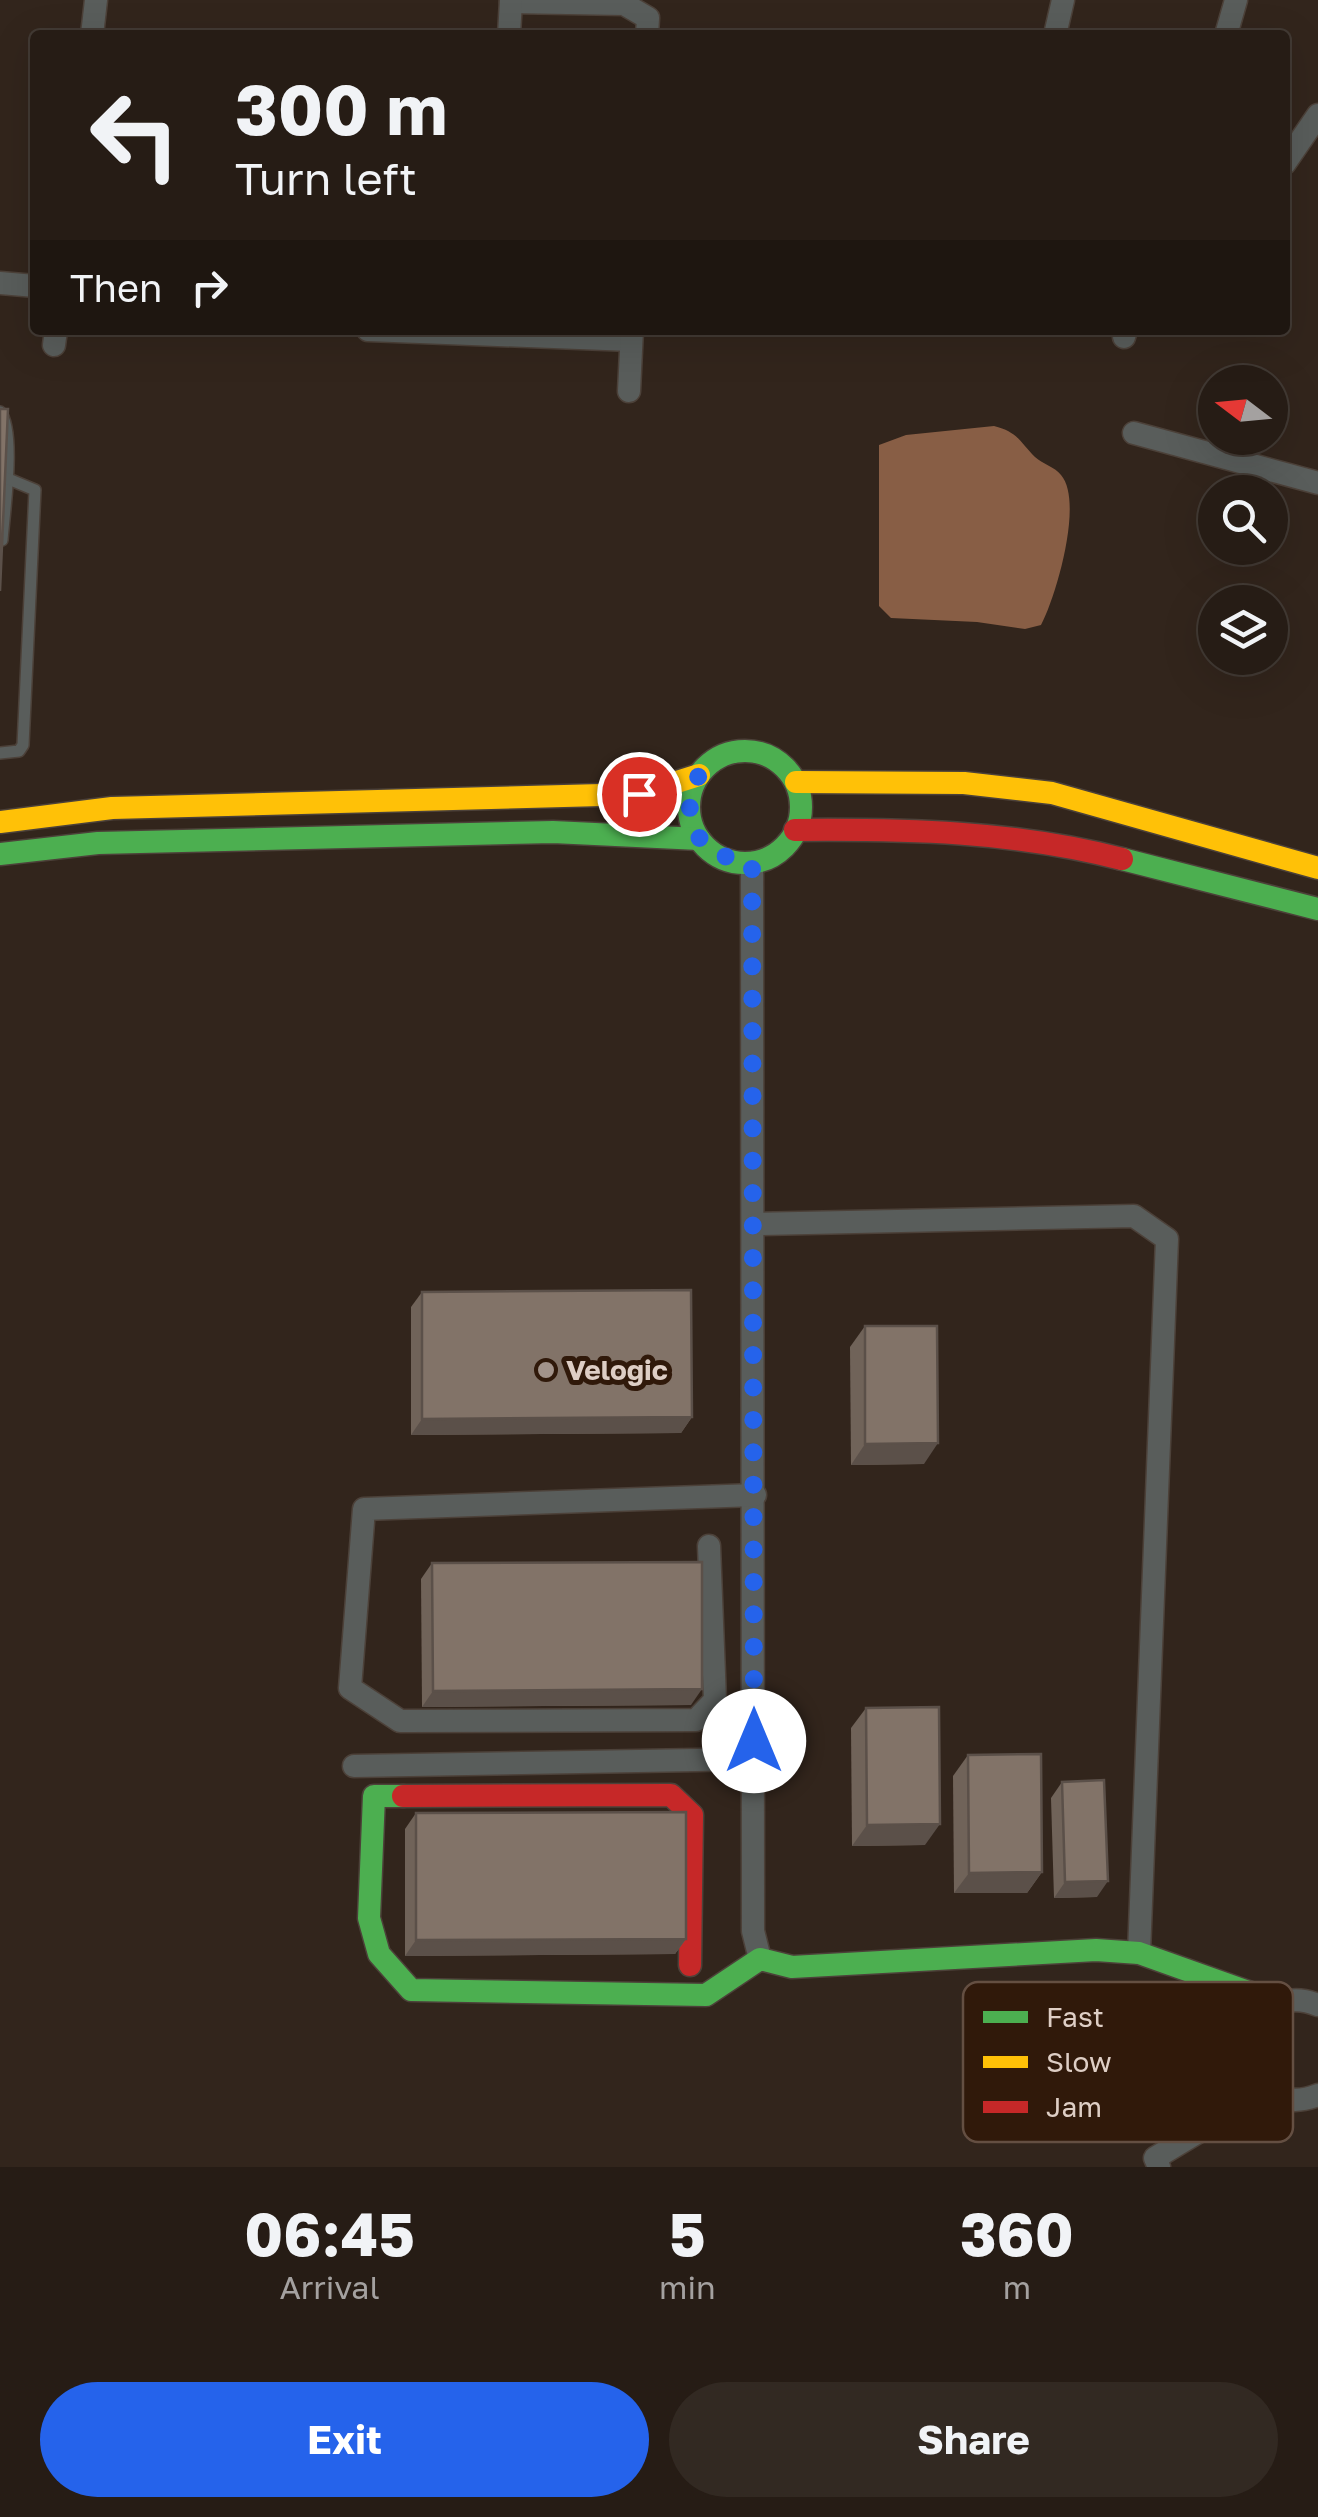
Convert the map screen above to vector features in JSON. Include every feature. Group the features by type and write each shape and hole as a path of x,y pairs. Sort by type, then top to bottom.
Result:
{"street":[{"path":"93,30 96,0"},
{"path":"1056,30 1062,0"},
{"path":"1227,30 1236,0"},
{"path":"509,30 511,1 624,4 648,18 647,30"},
{"path":"1290,156 1318,116"},
{"path":"0,283 30,286"},
{"path":"628,391 631,335"},
{"path":"1134,433 1318,483"},
{"path":"0,822 150,807 639,794 699,775 724,754 758,752 774,758 796,782 800,798 796,830 777,853 752,864 728,860 699,838 554,832 98,843 0,854"},
{"path":"699,775 689,807 699,838"},
{"path":"796,782 964,782 1052,793 1318,868"},
{"path":"796,830 929,829 1062,843 1318,909"},
{"path":"752,864 756,1224 753,1931 760,1959"},
{"path":"756,1224 1134,1216 1167,1239 1139,1953"},
{"path":"709,1546 714,1700 696,1720 400,1721 350,1688 364,1509 755,1495"},
{"path":"354,1766 754,1759"},
{"path":"690,1965 692,1815 671,1796 374,1796 369,1918 379,1954 412,1990 706,1995 760,1959 792,1967 1096,1950 1139,1953 1213,1982"},
{"path":"1293,2001 1318,2005"},
{"path":"1151,2164 1184,2142"}],"lane":[{"path":"0,412 6,420 1,554"},
{"path":"0,754 19,751 23,745 35,490 6,478"}],"shaded area":[{"path":"994,426 1014,434 1035,457 1061,475 1067,488 1070,505 1065,549 1041,625 1025,629 977,622 891,618 879,606 879,445 906,435"}],"building":[{"path":"0,409 8,409 0,591"},
{"name":"Velogic","path":"691,1290 692,1417 422,1419 422,1292"},
{"path":"865,1326 937,1326 938,1443 865,1444"},
{"path":"702,1562 702,1689 433,1691 432,1563"},
{"path":"939,1707 940,1824 867,1825 866,1708"},
{"path":"1041,1754 1042,1872 969,1873 968,1755"},
{"path":"1104,1780 1108,1881 1065,1882 1062,1782"},
{"path":"686,1812 686,1939 416,1940 416,1813"}],"traffic: fast":[{"path":"745,751 766,756 784,768 796,786 801,807 796,828 784,846 766,858 745,863 724,858 706,846 694,828 689,807 694,786 706,768 724,756 745,751"},
{"path":"0,854 98,843 553,832 699,839"},
{"path":"1122,859 1318,909"},
{"path":"403,1796 374,1796 369,1918 379,1954 411,1990 706,1995 760,1959 792,1967 1096,1950 1139,1953 1220,1982"}],"traffic: slow":[{"path":"0,822 112,808 639,794 699,775"},
{"path":"796,782 964,783 1052,793 1318,868"}],"traffic: jam":[{"path":"795,830 1000,837 1122,859"},
{"path":"403,1796 671,1795 692,1815 690,1965"}],"place":[{"name":"Velogic","path":"546,1370"}],"route":[{"path":"639,794 699,775 689,807 699,838 712,852 728,860 752,864 756,1224 754,1741"}]}
